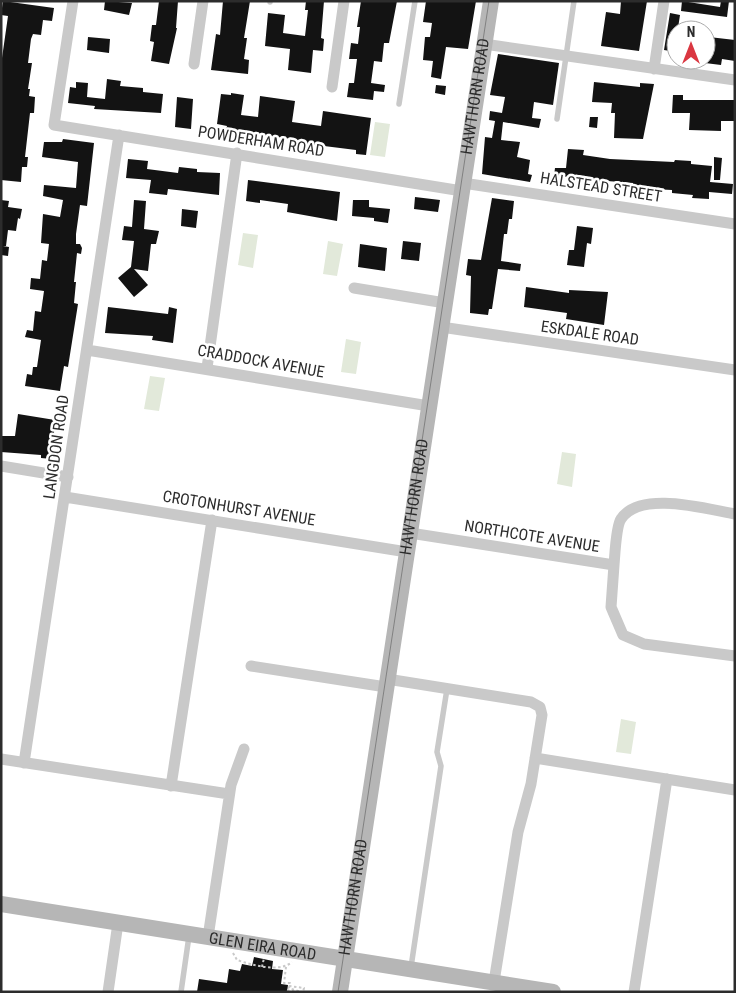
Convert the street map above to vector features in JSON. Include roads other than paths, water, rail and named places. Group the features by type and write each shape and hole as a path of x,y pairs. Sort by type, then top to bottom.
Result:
{"main road":[{"name":"HAWTHORN ROAD","path":"340,992 491,1"},
{"name":"GLEN EIRA ROAD","path":"1,904 494,982 528,990 554,992"}],"street":[{"name":"POWDERHAM ROAD","path":"73,1 54,125 463,187"},
{"path":"194,64 204,1"},
{"path":"332,87 344,1"},
{"path":"654,69 664,1"},
{"path":"484,44 735,80"},
{"name":"LANGDON ROAD","path":"24,763 119,135"},
{"path":"206,368 237,153"},
{"name":"HALSTEAD STREET","path":"463,187 735,224"},
{"path":"354,288 445,303"},
{"name":"ESKDALE ROAD","path":"441,327 735,370"},
{"name":"CRADDOCK AVENUE","path":"87,350 429,406"},
{"path":"1,466 68,477"},
{"name":"CROTONHURST AVENUE","path":"65,497 407,552"},
{"path":"614,565 620,520 633,507 651,503 682,505 735,514"},
{"path":"171,786 212,520"},
{"name":"NORTHCOTE AVENUE","path":"410,533 614,565 612,607 623,634 644,644 735,656"},
{"path":"251,666 447,689 538,705 542,714 535,758 518,832 494,982"},
{"path":"208,937 229,794 244,749"},
{"path":"535,758 735,790"},
{"path":"1,759 229,794"},
{"path":"634,992 667,779"},
{"path":"108,992 118,923"}],"lane":[{"path":"399,104 415,1"},
{"path":"557,120 574,1"},
{"path":"410,969 441,766 437,752 447,689"},
{"path":"181,992 189,934"}],"tram line":[{"path":"338,992 489,1"}]}
